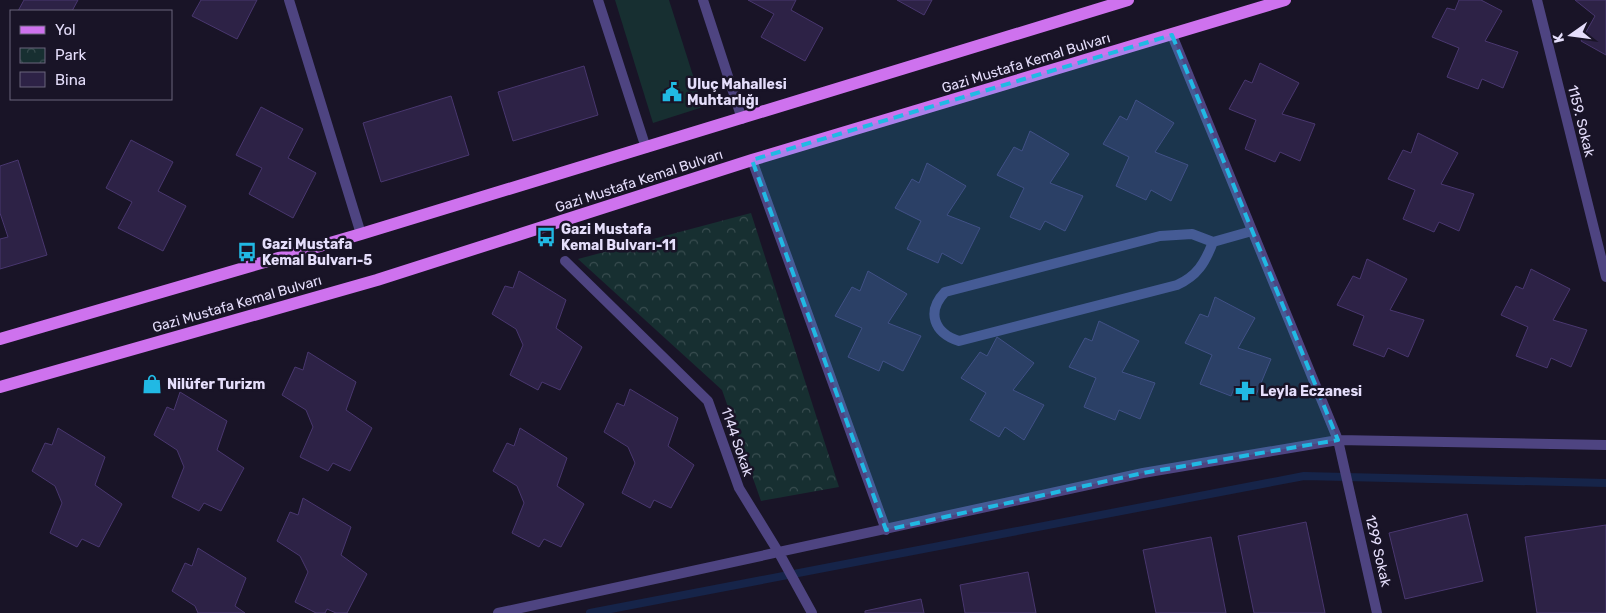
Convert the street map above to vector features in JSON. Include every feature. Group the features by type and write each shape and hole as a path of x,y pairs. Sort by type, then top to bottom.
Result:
{"main road":[{"name":"Gazi Mustafa Kemal Bulvarı","path":"0,339 362,234 1128,0"},
{"name":"Gazi Mustafa Kemal Bulvarı","path":"0,387 377,280 752,160 1285,0"}],"street":[{"path":"289,0 362,234"},
{"path":"598,0 646,148"},
{"path":"703,0 742,119"},
{"name":"1159. Sokak","path":"1537,0 1606,277"},
{"name":"1299 Sokak","path":"1172,35 1338,440 1378,613"},
{"path":"752,160 886,530"},
{"path":"1213,242 1200,269 1193,276 1177,285 959,341 941,332 936,323 935,306 945,292 1160,236 1192,234 1213,242 1252,230"},
{"name":"1144 Sokak","path":"565,261 708,400 739,488 785,563 812,613"},
{"path":"498,613 1143,474 1338,440 1606,444"}],"highlighted area":[{"path":"1172,35 1338,440 1143,473 886,530 752,160"}],"green space":[{"path":"615,0 669,0 703,107 653,123"},
{"path":"751,213 839,487 761,501 722,390 578,259"}],"building":[{"path":"24,0 78,0 73,10 19,10"},
{"path":"201,0 257,0 237,39 192,16"},
{"path":"748,0 796,0 791,10 823,28 805,61 761,37 774,14"},
{"path":"897,0 932,0 924,15"},
{"path":"1459,0 1481,0 1502,11 1485,41 1518,52 1503,88 1482,79 1478,89 1447,77 1459,48 1432,37 1447,8 1455,10"},
{"path":"1575,0 1606,0 1606,55 1581,41 1595,16"},
{"path":"1260,63 1299,83 1282,114 1315,124 1300,161 1280,152 1275,162 1245,149 1256,120 1229,109 1245,80 1252,83"},
{"path":"584,66 598,115 513,141 498,92"},
{"path":"451,96 469,155 381,182 363,123"},
{"path":"1136,100 1174,123 1155,152 1188,165 1171,201 1151,190 1146,200 1116,186 1129,157 1103,144 1120,116 1127,120"},
{"path":"261,107 303,129 288,158 316,173 293,218 249,194 262,168 236,155"},
{"path":"1030,131 1069,154 1050,183 1083,196 1065,231 1045,221 1040,230 1010,217 1024,188 997,175 1014,147 1022,151"},
{"path":"1418,133 1458,153 1441,184 1474,194 1459,231 1439,222 1434,232 1403,219 1415,190 1388,179 1403,150 1411,153"},
{"path":"131,140 173,162 158,191 186,206 163,251 118,228 132,202 106,188"},
{"path":"18,160 47,255 0,269 0,239 8,237 0,213 0,166"},
{"path":"927,163 966,186 947,215 980,228 962,264 942,253 938,263 907,249 921,221 895,208 912,179 919,183"},
{"path":"1367,259 1407,279 1390,310 1424,320 1408,357 1388,348 1384,357 1353,345 1364,316 1337,305 1353,276 1360,279"},
{"path":"1531,269 1570,289 1553,320 1587,330 1571,367 1551,358 1547,368 1516,356 1528,327 1501,315 1516,286 1523,289"},
{"path":"519,271 566,300 556,328 582,347 560,390 542,382 538,390 510,375 523,345 516,329 492,314 505,286 513,288"},
{"path":"868,271 907,294 888,323 921,336 903,371 883,361 879,371 848,357 862,328 835,316 852,287 860,291"},
{"path":"1215,297 1255,318 1238,348 1271,359 1256,395 1235,386 1231,396 1200,384 1212,355 1185,343 1200,314 1208,317"},
{"path":"1099,321 1139,341 1122,372 1155,383 1140,419 1119,410 1115,420 1084,407 1096,378 1069,367 1085,338 1092,341"},
{"path":"997,337 1034,363 1013,390 1044,405 1024,440 1005,427 999,437 970,420 986,393 961,378 980,352 987,356"},
{"path":"308,352 356,382 346,410 372,428 350,471 333,463 328,471 300,457 313,427 306,410 282,395 295,367 303,370"},
{"path":"630,389 678,418 668,446 694,465 671,508 654,500 650,508 622,493 635,463 628,447 604,432 617,403 624,406"},
{"path":"180,392 227,421 217,450 244,468 221,511 204,503 199,511 172,497 184,467 177,450 154,435 167,407 174,410"},
{"path":"58,428 105,457 95,485 122,504 99,547 82,539 77,547 50,533 62,503 55,486 32,471 45,443 52,445"},
{"path":"520,428 567,458 557,486 584,504 561,547 544,539 539,547 512,533 524,503 517,486 493,471 507,443 514,446"},
{"path":"303,498 351,527 341,555 367,574 347,613 336,613 327,609 325,613 316,613 295,602 308,572 300,556 277,541 290,512 298,515"},
{"path":"1467,514 1483,581 1405,599 1389,533"},
{"path":"1306,522 1325,613 1254,613 1238,536"},
{"path":"1606,525 1606,613 1537,613 1525,537"},
{"path":"1211,537 1226,613 1156,613 1143,550"},
{"path":"198,548 246,578 235,606 245,613 198,613 195,606 172,591 185,563 192,566"},
{"path":"1028,572 1036,613 965,613 960,585"},
{"path":"921,599 924,613 865,613 865,611"}],"waterway":[{"path":"590,613 1304,476 1606,483"}],"place":[{"name":"Uluç Mahallesi Muhtarlığı","path":"672,92"},
{"name":"Gazi Mustafa Kemal Bulvarı-11","path":"546,237"},
{"name":"Gazi Mustafa Kemal Bulvarı-5","path":"247,252"},
{"name":"Nilüfer Turizm","path":"152,384"},
{"name":"Leyla Eczanesi","path":"1245,391"}]}
